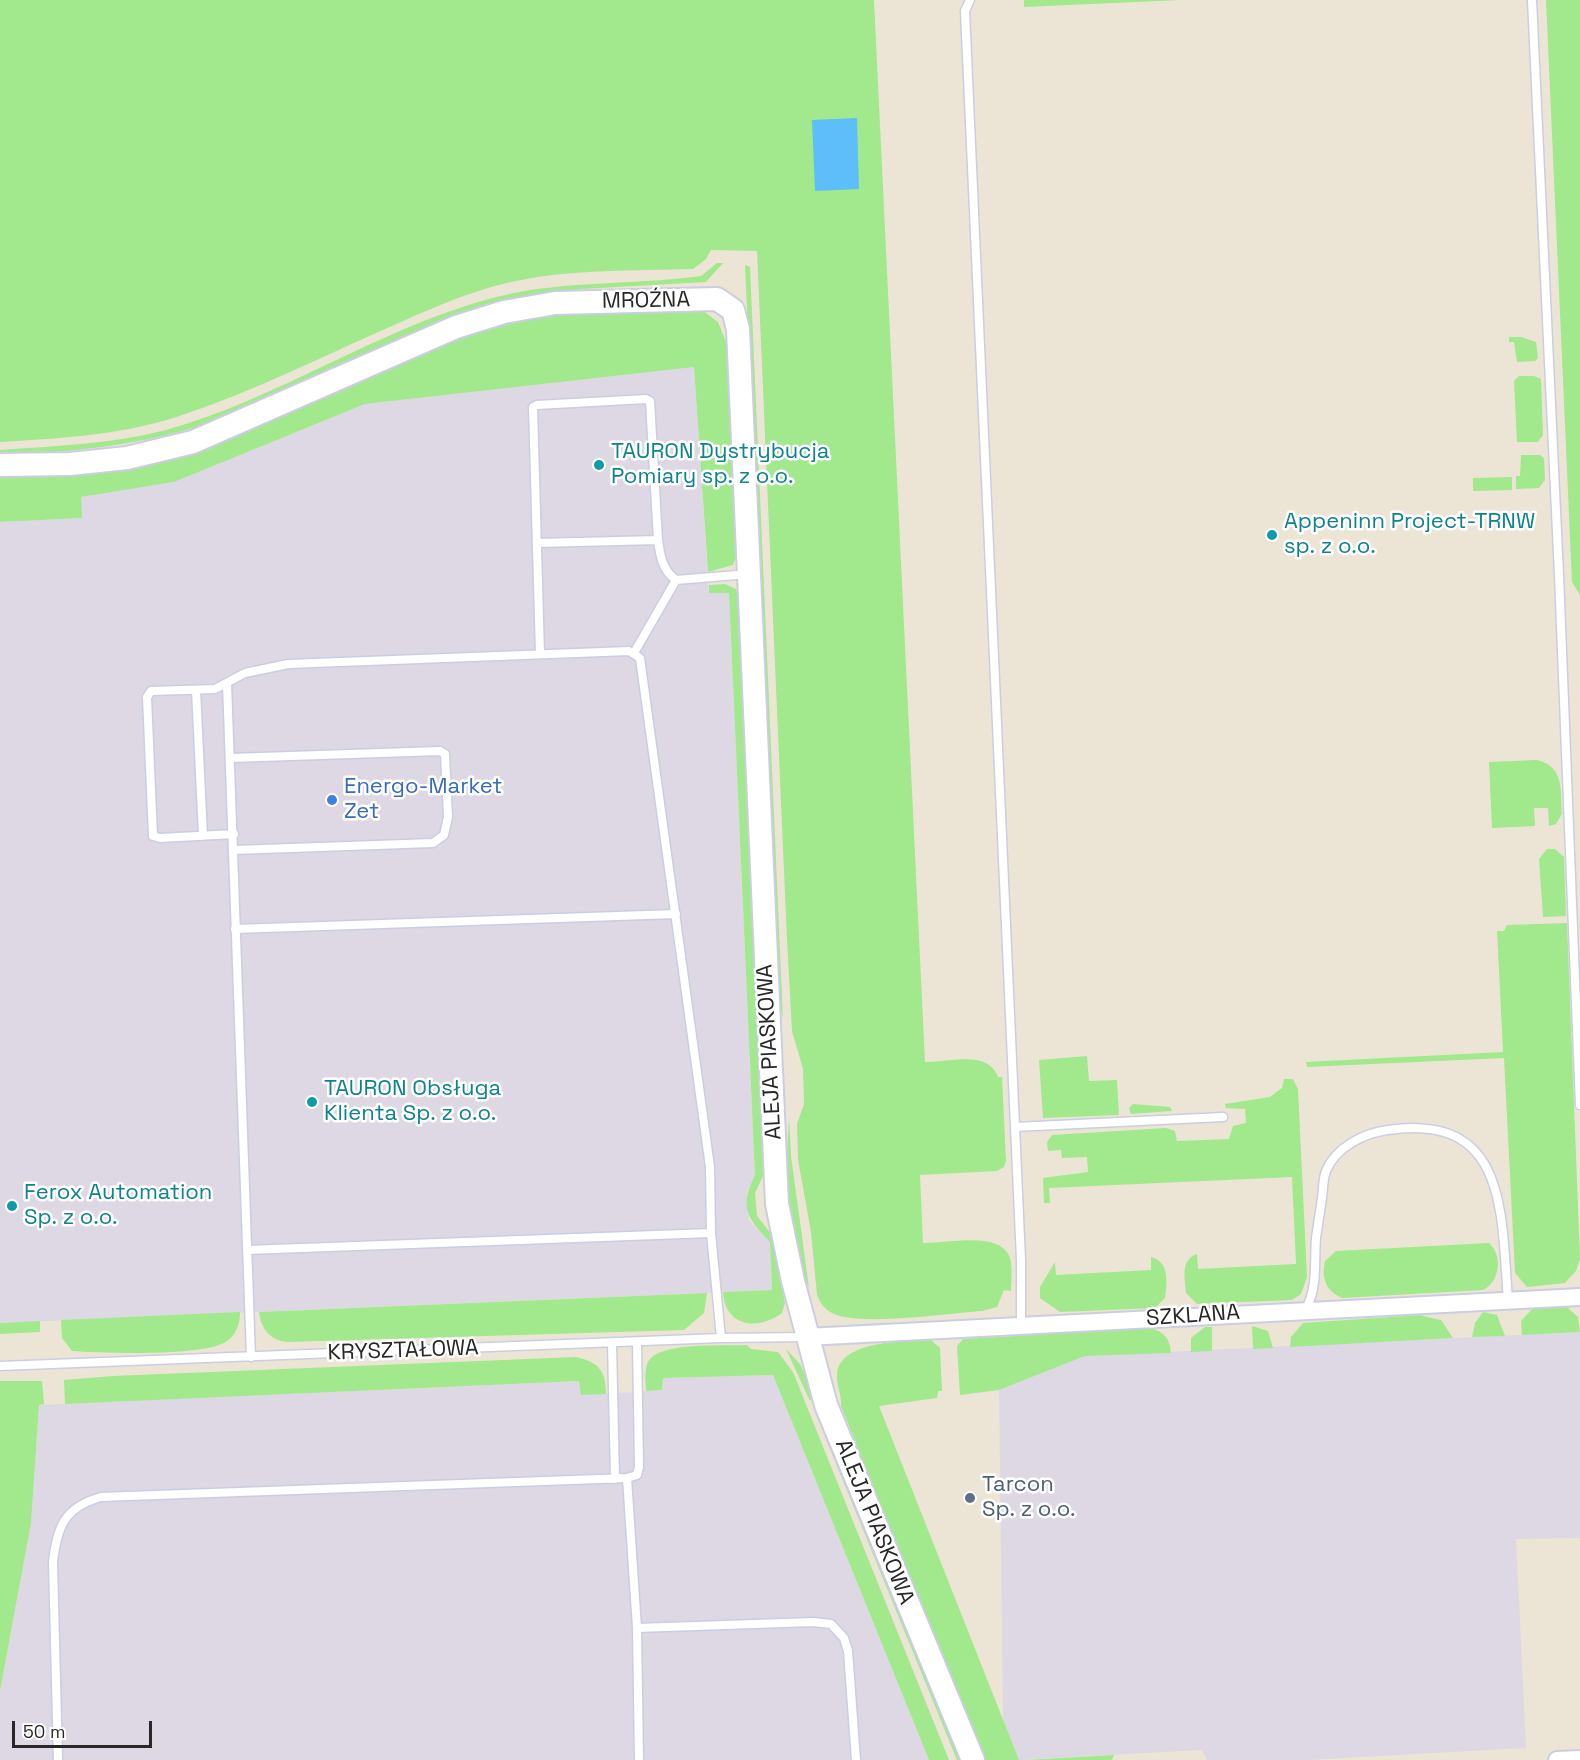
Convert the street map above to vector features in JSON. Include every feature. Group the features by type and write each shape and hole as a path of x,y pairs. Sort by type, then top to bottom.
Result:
{"main road":[{"name":"MROŹNA","path":"0,465 70,464 127,458 193,442 456,327 504,312 555,303 717,299 733,310"},
{"name":"ALEJA PIASKOWA","path":"733,310 738,329 777,1204 806,1337 826,1405 973,1760"}],"street":[{"name":"SZKLANA","path":"806,1337 1022,1327 1306,1309 1580,1297"},
{"path":"1557,1760 1580,1759"}],"lane":[{"path":"970,0 965,11 973,220 999,734 1022,1327"},
{"path":"1532,0 1559,575 1580,1105"},
{"path":"540,654 533,407 547,404 646,399 650,401 658,540 661,557 668,574 676,580 749,574"},
{"path":"537,543 658,540"},
{"path":"634,653 676,580"},
{"path":"234,834 155,837 151,824 148,693 151,691 215,689 245,673 288,664 540,654 634,653 640,658 710,1167 711,1233 721,1338"},
{"path":"227,683 251,1357"},
{"path":"196,690 203,836"},
{"path":"231,758 440,751 445,754 448,817 444,835 433,843 234,850"},
{"path":"235,929 676,914"},
{"path":"1015,1127 1223,1117"},
{"path":"1306,1309 1313,1296 1316,1240 1326,1171 1348,1144 1375,1132 1411,1127 1443,1131 1466,1142 1487,1163 1497,1194 1508,1300"},
{"path":"247,1250 711,1233"},
{"name":"KRYSZTAŁOWA","path":"0,1366 721,1338 806,1337"},
{"path":"58,1760 53,1562 55,1540 64,1518 83,1502 101,1497 627,1478 637,1475 639,1467 637,1343"},
{"path":"612,1344 615,1479"},
{"path":"627,1478 637,1628 639,1760"},
{"path":"637,1628 813,1622 831,1624 844,1638 848,1651 856,1760"}],"shaded area":[{"path":"694,367 709,593 729,593 755,1175 747,1192 749,1220 770,1242 772,1290 0,1323 0,522 81,518 81,497 174,482 365,404"},
{"path":"1580,1332 1580,1538 1516,1539 1526,1748 1311,1760 1207,1760 1202,1750 1019,1760 1003,1721 999,1390 1085,1356"},
{"path":"773,1375 929,1760 0,1760 0,1691 31,1523 39,1405 580,1381 581,1394 606,1394 662,1390 663,1378"}],"green space":[{"path":"0,0 874,0 925,1062 976,1060 993,1068 998,1077 1002,1077 1006,1161 1004,1167 997,1171 920,1175 923,1243 972,1240 996,1244 1004,1249 1011,1262 1011,1291 1004,1290 997,1307 982,1311 927,1316 862,1319 832,1313 817,1295 811,1232 798,1160 797,1124 804,1104 803,1069 792,1031 757,251 711,250 706,259 693,269 582,272 498,285 445,303 259,385 165,420 119,431 0,442"},
{"path":"1024,0 1181,0 1024,7"},
{"path":"1546,0 1580,0 1580,595 1572,582"},
{"path":"717,263 723,263 706,282 582,289 509,300 200,426 176,433 102,447 0,456 0,450 63,446 146,435 207,417 404,329 485,300 512,293 566,286 701,276"},
{"path":"745,265 750,267 783,1020 777,987"},
{"path":"618,308 702,310 718,322 726,342 737,555 733,565 708,572 694,367 365,404 174,482 81,497 82,518 0,522 0,477 68,474 261,424 442,345 504,325 548,315"},
{"path":"1509,337 1521,337 1536,342 1538,358 1535,361 1517,362 1514,342 1509,342"},
{"path":"1519,376 1534,376 1541,379 1543,435 1538,442 1517,442 1514,381"},
{"path":"1521,455 1540,455 1544,458 1545,480 1539,488 1516,489 1516,476 1520,476"},
{"path":"1512,477 1512,490 1473,491 1473,478"},
{"path":"725,584 736,589 739,595 765,1172 755,1193 757,1216 772,1235 785,1303 782,1313 773,1319 753,1323 736,1319 730,1313 725,1304 723,1292 772,1290 770,1242 751,1219 747,1204 747,1196 755,1175 729,593 709,593 709,585"},
{"path":"1537,760 1546,763 1557,774 1561,788 1562,814 1556,824 1549,826 1548,808 1534,808 1535,826 1492,828 1489,762"},
{"path":"1547,849 1555,849 1564,857 1566,916 1543,917 1539,859"},
{"path":"1567,923 1580,1259 1576,1271 1565,1283 1527,1287 1515,1273 1504,1058 1307,1067 1306,1062 1503,1052 1497,931 1504,931 1507,925"},
{"path":"1087,1056 1089,1081 1117,1080 1119,1115 1043,1118 1039,1060"},
{"path":"1284,1079 1293,1079 1298,1089 1307,1277 1301,1294 1292,1300 1197,1304 1186,1293 1185,1276 1188,1261 1197,1254 1198,1269 1296,1264 1292,1177 1049,1188 1050,1203 1044,1203 1043,1178 1088,1172 1087,1157 1062,1158 1061,1150 1048,1151 1047,1142 1052,1135 1166,1128 1175,1131 1177,1141 1229,1139 1233,1126 1246,1123 1245,1109 1226,1108 1225,1104 1270,1097 1282,1088"},
{"path":"1133,1104 1170,1107 1172,1111 1131,1114 1129,1108"},
{"path":"789,1119 791,1156 809,1288 796,1248 789,1205 787,1161"},
{"path":"1489,1243 1496,1254 1498,1268 1493,1281 1483,1290 1342,1298 1332,1292 1324,1278 1325,1261 1336,1251"},
{"path":"1151,1257 1161,1263 1166,1273 1165,1298 1155,1308 1060,1312 1040,1298 1040,1287 1055,1262 1056,1275 1151,1270"},
{"path":"707,1293 704,1313 684,1330 287,1342 267,1333 259,1312"},
{"path":"1566,1306 1578,1317 1580,1332 1522,1335 1521,1321 1533,1308"},
{"path":"240,1312 237,1328 227,1341 198,1350 152,1353 72,1351 62,1338 61,1320"},
{"path":"1483,1312 1497,1315 1505,1336 1472,1337 1475,1323"},
{"path":"1419,1315 1441,1320 1453,1338 1290,1347 1291,1337 1303,1323"},
{"path":"40,1321 40,1332 0,1334 0,1323"},
{"path":"1252,1326 1268,1331 1273,1348 1253,1349"},
{"path":"1205,1327 1212,1327 1212,1351 1191,1352 1191,1338"},
{"path":"1152,1328 1166,1337 1171,1353 1085,1356 999,1390 960,1395 957,1346 963,1339"},
{"path":"931,1340 940,1348 942,1391 938,1391 937,1398 879,1406 1019,1760 983,1760 841,1406 837,1374 841,1363 849,1354 891,1342"},
{"path":"747,1345 751,1349 778,1352 793,1372 949,1760 929,1760 773,1375 663,1378 662,1390 646,1391 646,1366 650,1359 658,1354 681,1347"},
{"path":"786,1349 800,1364 814,1395 810,1401"},
{"path":"576,1357 599,1368 606,1386 606,1394 581,1395 579,1381 65,1404 64,1380"},
{"path":"0,1381 42,1381 44,1404 39,1405 31,1523 0,1691"},
{"path":"819,1411 962,1760 957,1760 815,1412"},
{"path":"1114,1755 1112,1760 1026,1760"}],"water":[{"path":"857,118 859,189 815,191 812,120"}],"place":[{"name":"TAURON Dystrybucja Pomiary sp. z o.o.","path":"599,465"},
{"name":"Appeninn Project-TRNW sp. z o.o.","path":"1272,535"},
{"name":"Energo-Market Zet","path":"332,800"},
{"name":"TAURON Obsługa Klienta Sp. z o.o.","path":"312,1102"},
{"name":"Ferox Automation Sp. z o.o.","path":"12,1206"},
{"name":"Tarcon Sp. z o.o.","path":"970,1498"}]}
